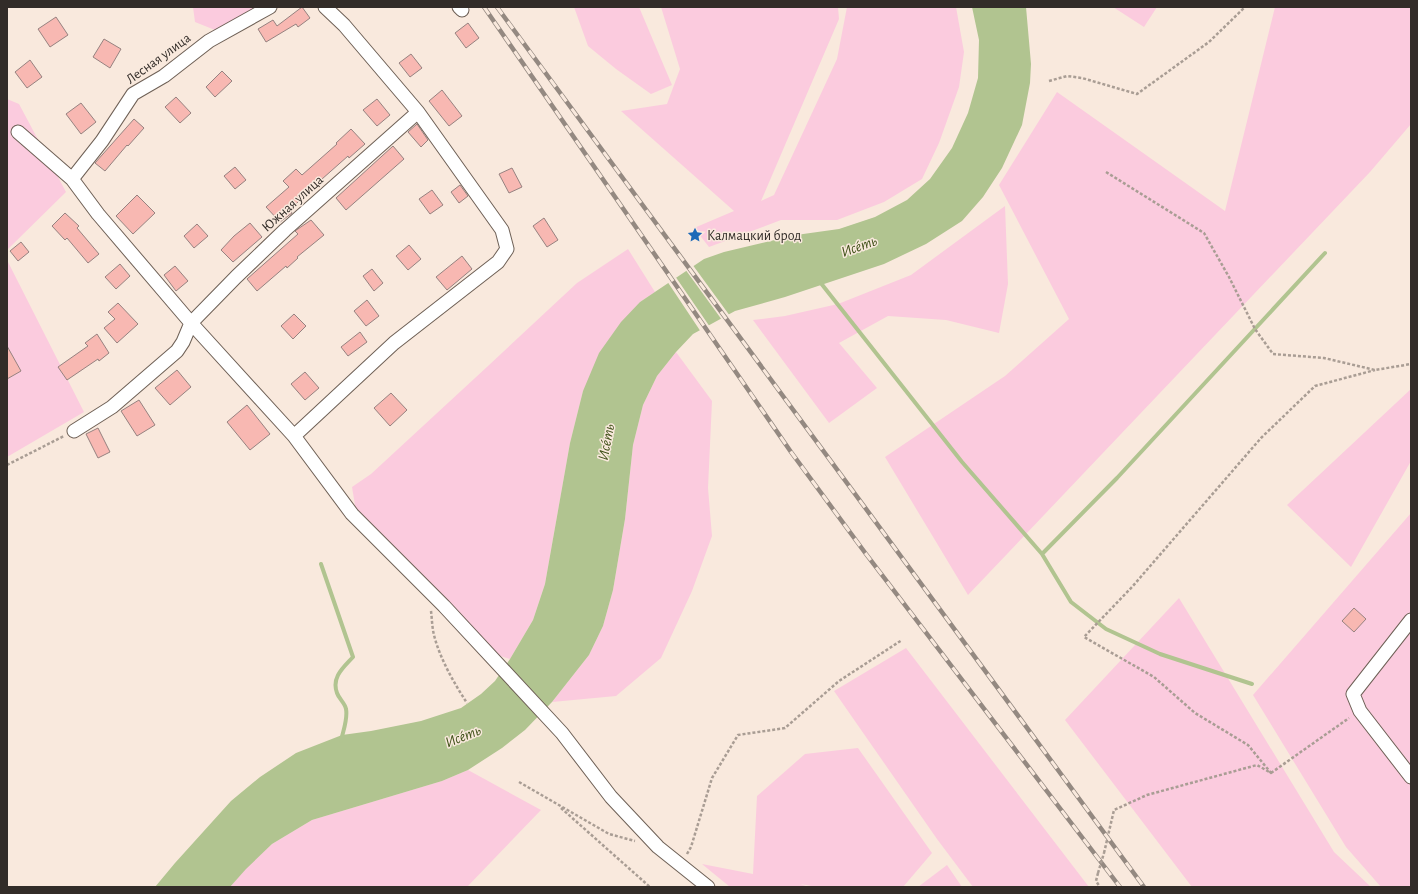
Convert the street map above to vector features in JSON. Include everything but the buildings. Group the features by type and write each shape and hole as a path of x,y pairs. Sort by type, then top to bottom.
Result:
{"street":[{"name":"Лесная улица","path":"72,179 102,141 133,94 164,76 209,41 270,7"},
{"path":"294,436 394,344 498,262 507,249 502,230 418,112 344,25 325,7"},
{"name":"Южная улица","path":"191,323 285,230 418,112"},
{"path":"18,132 72,179 98,214 191,323 294,436 352,514 428,590 562,733 611,798 658,847 708,887"},
{"path":"74,431 112,408 177,351 183,342 191,323"},
{"path":"1411,620 1353,694 1360,711 1411,777"}],"path":[{"path":"1049,81 1067,76 1082,78 1137,94 1209,42 1245,7"},
{"path":"1106,172 1204,233 1229,277 1255,329 1273,354 1324,358 1375,370"},
{"path":"1271,773 1248,745 1195,713 1154,676 1084,637 1132,587 1261,438 1315,386 1375,370 1411,364"},
{"path":"7,465 74,431"},
{"path":"428,590 434,636 455,685 467,703"},
{"path":"680,864 691,847 712,778 738,736 785,728 839,680 902,640"},
{"path":"1271,773 1360,711"},
{"path":"1100,887 1096,881 1114,810 1147,795 1256,766 1271,773"},
{"path":"519,782 610,834 638,842"},
{"path":"557,804 650,887"}],"shaded area":[{"path":"193,7 258,7 215,30 195,22"},
{"path":"574,7 639,7 672,85 651,94 616,69 588,46"},
{"path":"661,7 838,7 839,19 761,201 774,195 837,59 847,7 956,7 964,52 959,87 939,143 922,179 884,202 837,220 781,220 709,247 694,228 734,211 621,111 667,104 680,69"},
{"path":"1113,7 1157,7 1144,27"},
{"path":"1275,7 1411,7 1411,124 1370,172 968,595 885,457 1005,376 1069,319 999,185 1057,92 1225,211"},
{"path":"7,99 19,104 66,192 7,250"},
{"path":"1005,206 1008,284 999,333 946,320 888,316 839,343 877,388 829,423 753,320 785,316 838,304 911,275"},
{"path":"628,249 655,292 640,302 583,391 570,443 545,584 533,620 510,659 487,652 356,511 352,487 371,474 577,283"},
{"path":"7,260 84,412 7,457"},
{"path":"676,352 712,401 708,488 712,536 692,591 661,658 616,696 552,702 589,655 603,626 613,590 625,519 633,445 643,405 657,376"},
{"path":"1411,389 1411,461 1351,567 1287,505"},
{"path":"1411,513 1411,887 1381,887 1346,847 1253,695"},
{"path":"1179,598 1334,852 1371,887 1192,887 1065,720"},
{"path":"906,648 1089,887 973,887 937,839 834,691"},
{"path":"858,748 932,853 903,887 817,887 800,884 809,887 730,887 702,864 753,874 757,796 805,754"},
{"path":"468,770 541,810 467,887 230,887 245,869 272,844 312,820 442,781"},
{"path":"947,865 962,887 918,887"}],"water":[{"name":"Исе́ть","path":"972,7 1026,7 1031,64 1030,83 1022,125 1002,168 983,197 962,221 926,244 884,264 785,297 735,311 693,334 676,352 657,376 643,405 633,445 625,519 613,590 603,626 589,655 552,702 525,730 502,748 468,770 442,781 312,820 272,844 230,887 155,887 231,801 260,777 296,753 342,735 421,721 461,708 481,694 495,681 533,620 545,584 570,443 583,391 599,353 621,322 640,302 704,259 724,252 796,235 839,229 875,217 907,200 930,179 952,148 968,113 978,78 979,40"}],"pier":[{"path":"692,264 730,316 722,320 685,269"},
{"path":"675,276 710,327 701,332 667,281"}],"waterway":[{"path":"1252,684 1160,654 1106,629 1071,602 1042,554 1117,478 1325,253"},
{"path":"820,282 962,462 1042,554"},
{"path":"321,564 353,657 339,673 336,682 337,693 346,709 346,721 341,741"}],"railway":[{"path":"484,7 791,452 866,554 1120,887"},
{"path":"497,7 1144,887"}],"place":[{"name":"Калмацкий брод","path":"695,235"}]}
